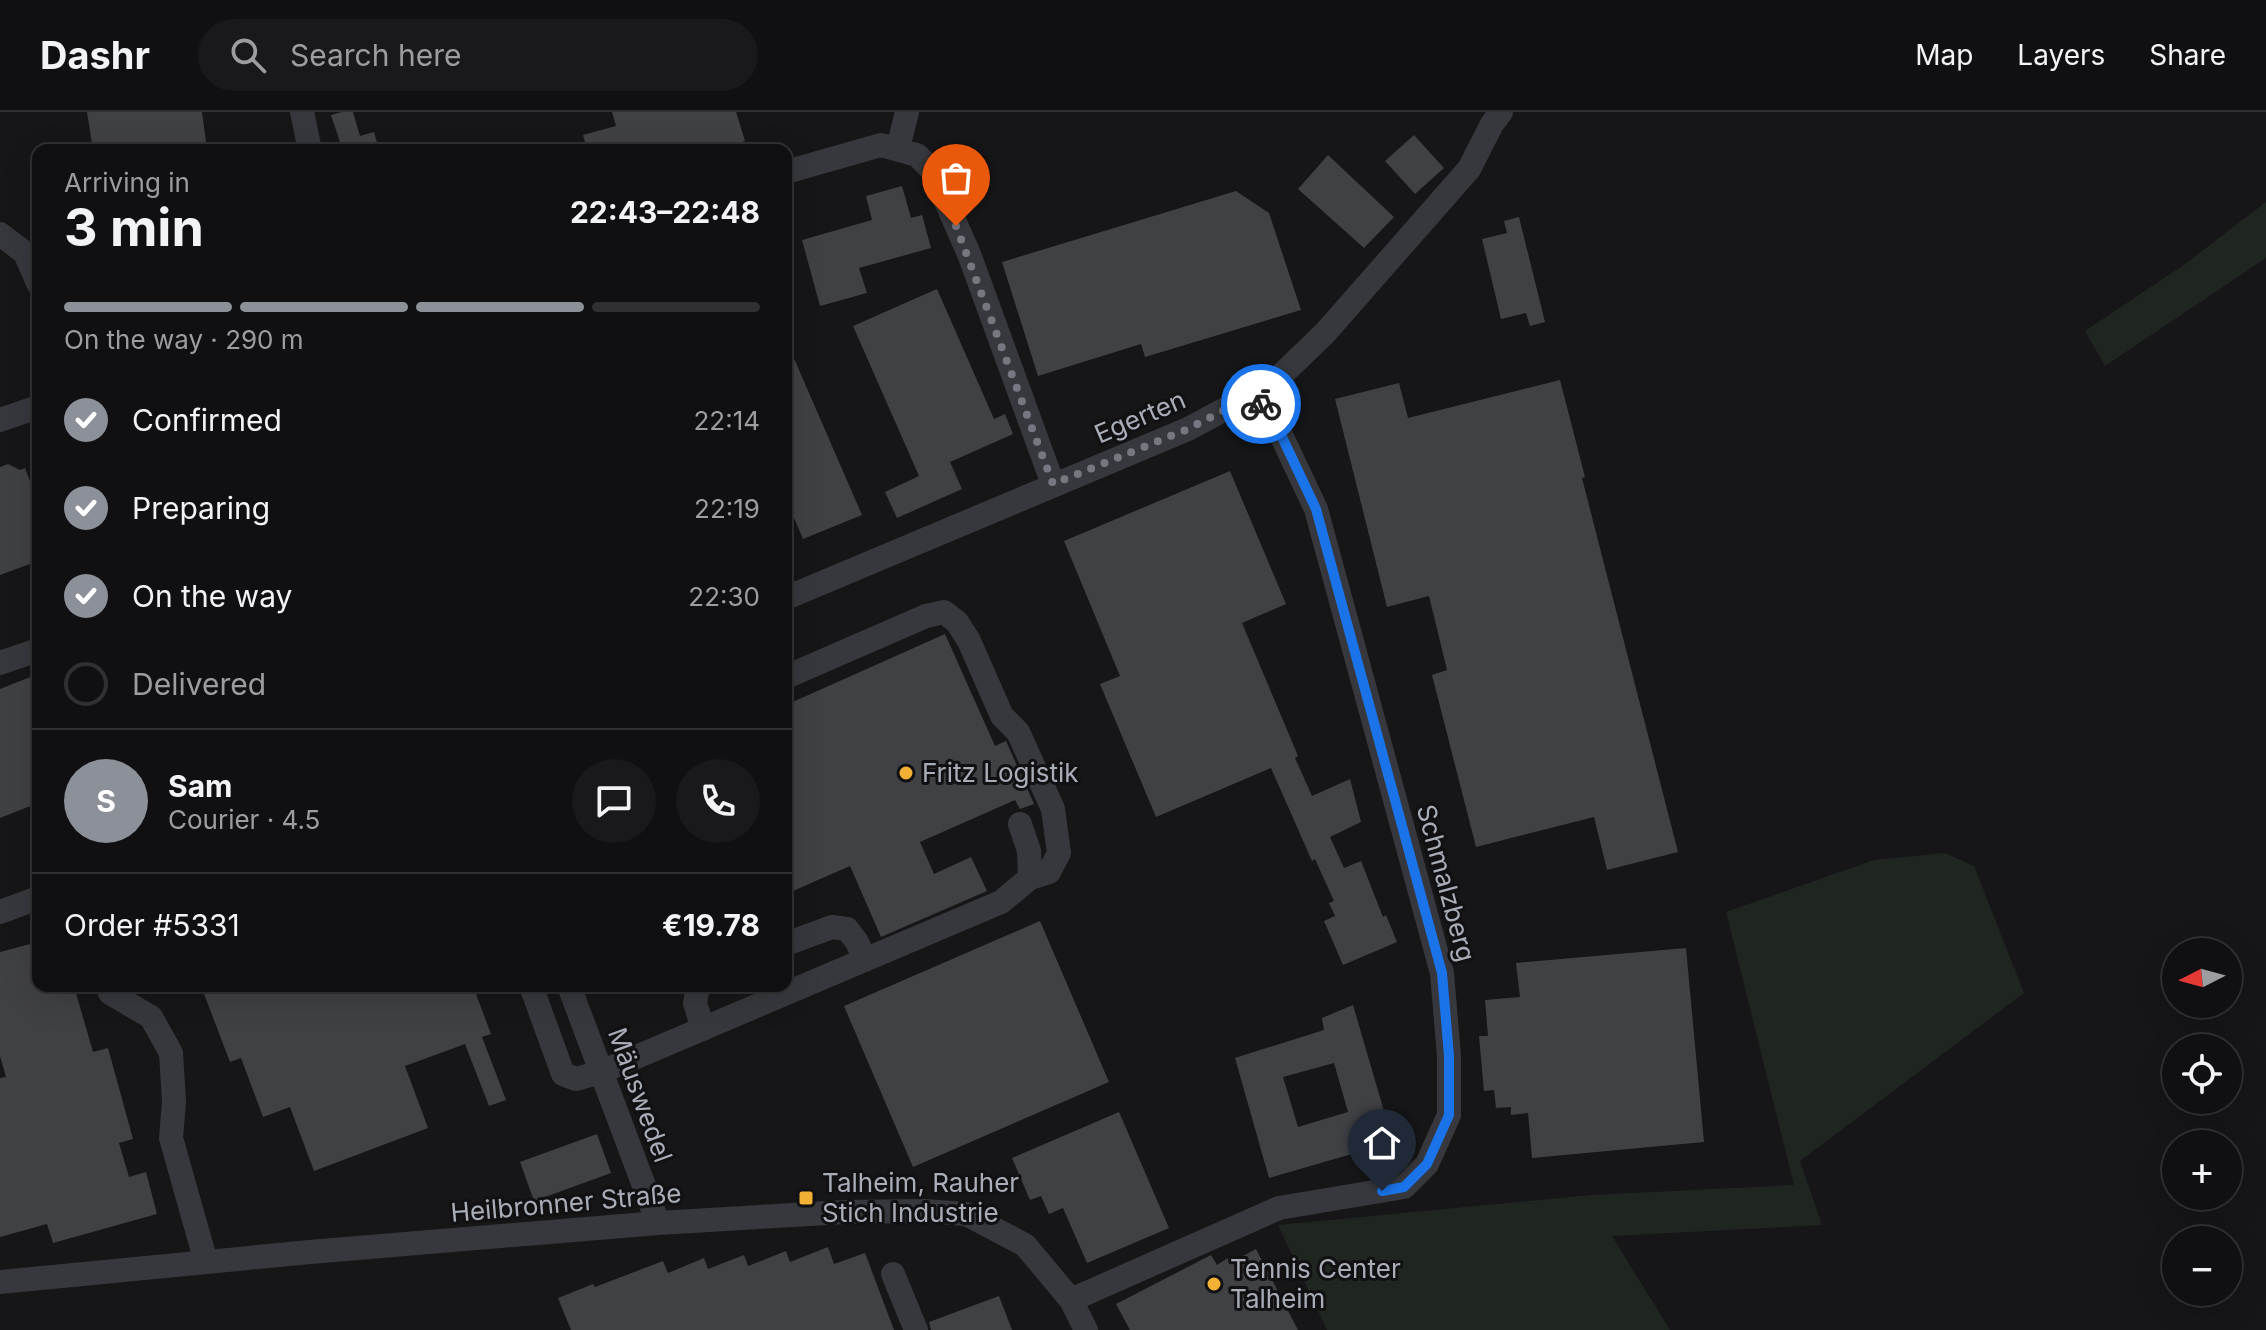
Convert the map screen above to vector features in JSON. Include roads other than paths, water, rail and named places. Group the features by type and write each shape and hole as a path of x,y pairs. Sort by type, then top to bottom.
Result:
{"street":[{"path":"302,112 309,144"},
{"path":"898,148 907,112"},
{"name":"Egerten","path":"792,595 1188,429 1272,384 1325,333 1469,169 1501,112"},
{"path":"792,170 881,145 917,155 932,170 969,254 1053,484"},
{"path":"0,234 25,253 32,269"},
{"name":"Schmalzberg","path":"1071,1300 1279,1208 1404,1187 1427,1164 1449,1115 1449,1056 1442,973 1316,509 1282,437 1255,394"},
{"path":"0,420 32,409"},
{"path":"792,674 926,616 944,612 957,622 969,641 1002,716 1018,732 1053,809 1059,853 1049,872 1030,878 1001,902 792,991"},
{"path":"0,663 32,652"},
{"path":"1020,824 1029,851 1030,878"},
{"path":"0,912 32,900"},
{"path":"792,942 832,927 847,929 865,960"},
{"path":"110,992 151,1017 171,1053 174,1102 171,1138 206,1262"},
{"path":"533,992 563,1074 576,1079 601,1072 790,992"},
{"name":"Mäuswedel","path":"571,992 658,1223"},
{"path":"697,992 695,1003 703,1029"},
{"name":"Heilbronner Straße","path":"0,1282 658,1223 844,1212 924,1211 966,1214 1025,1245 1071,1300 1086,1330"},
{"path":"893,1274 916,1330"}],"place":[{"name":"Fritz Logistik","path":"906,773"},
{"name":"Talheim, Rauher Stich Industrie","path":"806,1198"},
{"name":"Tennis Center Talheim","path":"1214,1284"}]}
